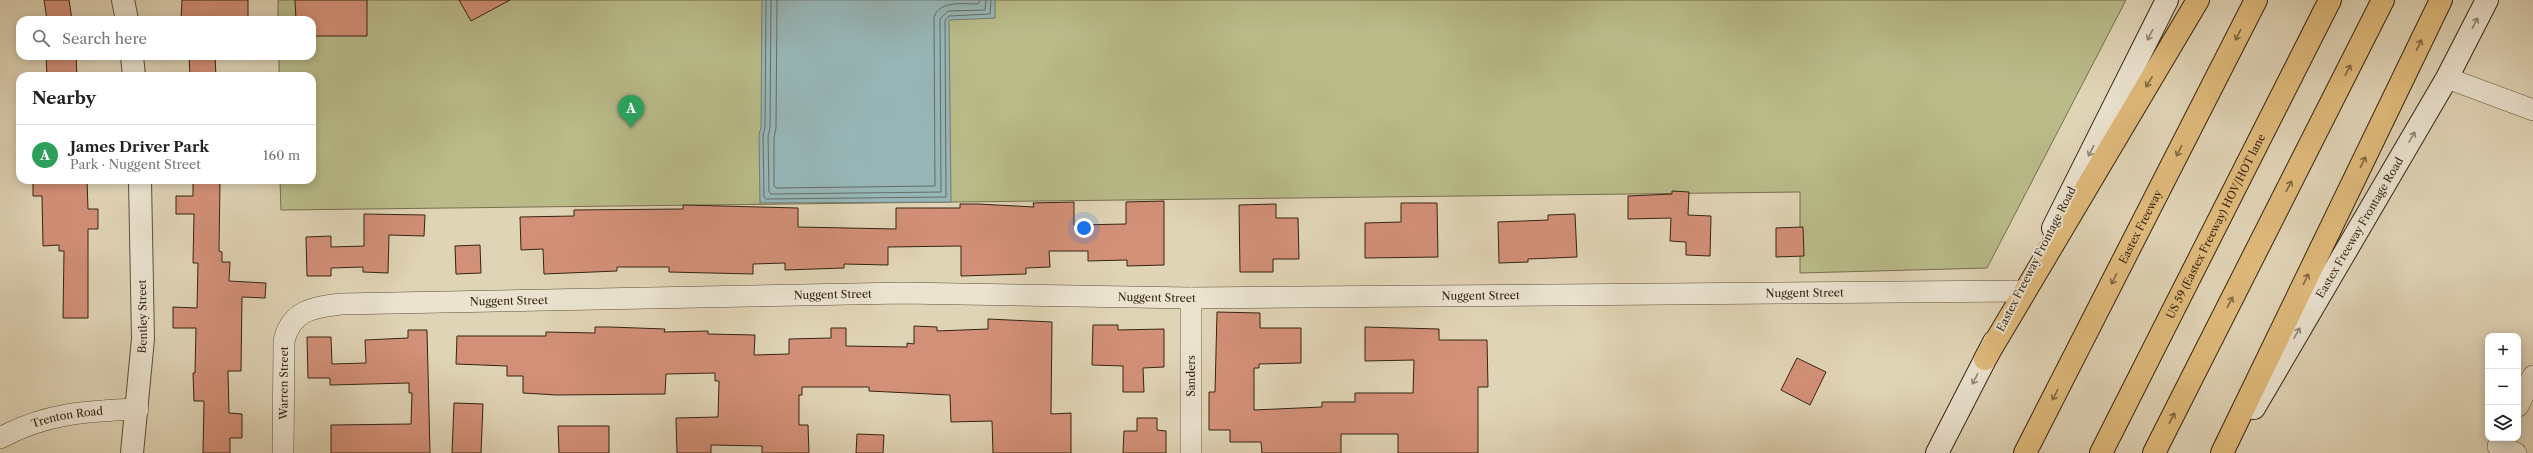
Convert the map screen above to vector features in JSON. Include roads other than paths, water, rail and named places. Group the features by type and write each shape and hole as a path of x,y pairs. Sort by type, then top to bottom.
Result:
{"highway":[{"path":"1985,359 2198,0"},
{"name":"Eastex Freeway","path":"2025,453 2256,0"},
{"name":"US 59 (Eastex Freeway) HOV/HOT lane","path":"2101,453 2330,0"},
{"path":"2154,453 2383,0"},
{"path":"2222,453 2441,0"}],"main road":[{"path":"123,0 126,16"},
{"name":"Eastex Freeway Frontage Road","path":"1937,453 2167,0"},
{"name":"Eastex Freeway Frontage Road","path":"2230,453 2280,361 2447,78 2486,0"},
{"path":"132,60 134,72"},
{"name":"Bentley Street","path":"132,453 138,409 143,338 140,184"}],"street":[{"path":"2447,78 2533,110"},
{"name":"Nuggent Street","path":"296,316 313,307 341,304 903,292 1191,298 2020,291"},
{"name":"Sanders","path":"1191,298 1191,453"},
{"name":"Warren Street","path":"283,453 284,341 286,332 296,316"},
{"path":"2518,405 2533,376"},
{"name":"Trenton Road","path":"0,438 38,421 70,413 138,409"}],"water":[{"path":"762,0 995,0 995,18 949,20 951,202 760,203 759,134 761,128"}],"place":[{"name":"James Driver Park","path":"631,128"}]}
